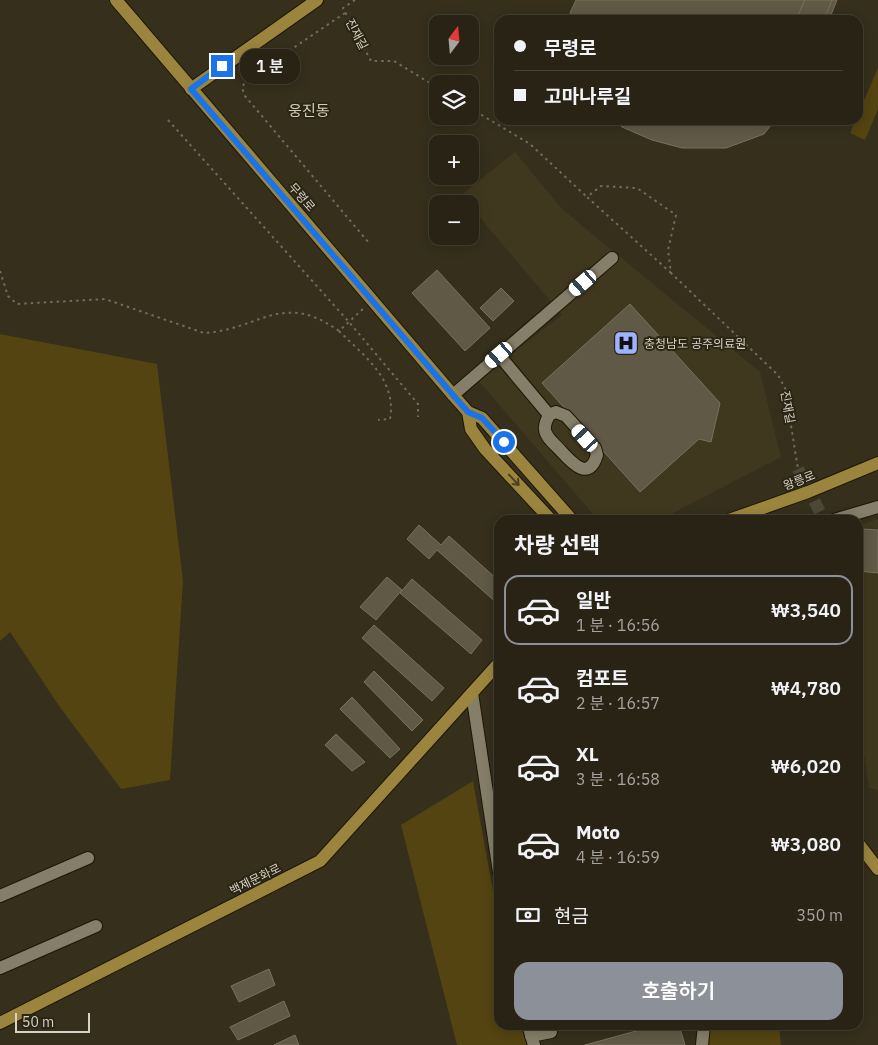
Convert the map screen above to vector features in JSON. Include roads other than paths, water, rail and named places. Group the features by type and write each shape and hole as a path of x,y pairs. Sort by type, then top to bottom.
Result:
{"main road":[{"name":"무령로","path":"116,0 453,395 468,412 482,418 568,515"},
{"path":"191,89 317,0"},
{"name":"무령로","path":"468,412 471,429 485,449 546,515"},
{"name":"왕릉로","path":"743,515 808,492 878,463"},
{"name":"백제문화로","path":"0,1022 320,861 494,669"},
{"path":"863,850 878,869"}],"street":[{"path":"453,395 612,258"},
{"path":"499,355 549,415"},
{"path":"556,412 566,416 595,448 597,455 592,466 586,469 578,468 546,435 546,422 549,415 556,412"},
{"path":"851,515 878,507"},
{"path":"472,693 494,839"},
{"path":"0,896 88,858"},
{"path":"0,968 96,926"},
{"path":"531,1035 551,1032 550,1030"},
{"path":"702,1045 704,1030"}],"tunnel":[{"path":"798,469 821,515"}],"place":[{"name":"충청남도 공주의료원","path":"626,343"}],"district":[{"name":"웅진동","path":"309,110"}]}
